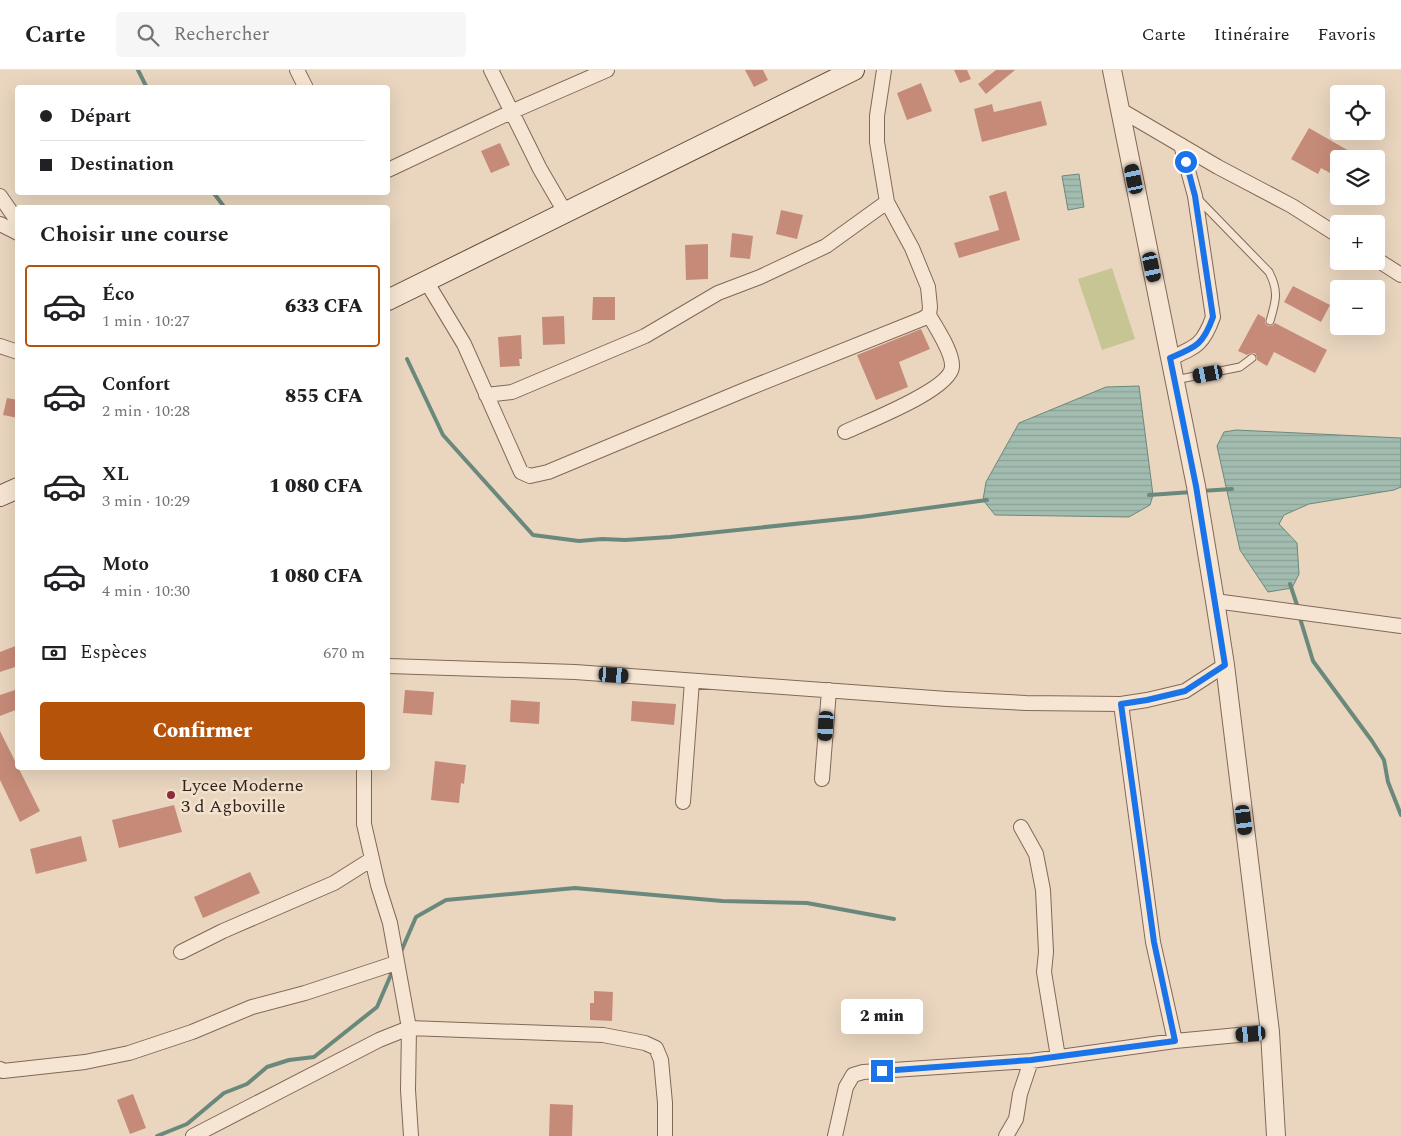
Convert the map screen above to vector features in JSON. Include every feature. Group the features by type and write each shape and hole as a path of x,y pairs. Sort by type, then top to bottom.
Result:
{"main road":[{"path":"390,299 854,70"}],"street":[{"path":"297,70 304,85"},
{"path":"491,70 540,169 565,212"},
{"path":"390,169 511,112 607,70"},
{"path":"845,432 927,394 945,381 951,372 952,364 945,344 929,315 928,287 912,248 887,202 877,142 877,116 884,70"},
{"path":"1112,70 1196,486 1225,665 1270,1032 1276,1136"},
{"path":"1119,109 1292,206 1330,230"},
{"path":"1170,358 1193,348 1207,335 1213,317 1195,196 1181,145"},
{"path":"0,196 15,218"},
{"path":"486,395 512,392 645,336 718,293 760,277 826,246 887,202"},
{"path":"0,224 15,231"},
{"path":"1385,265 1401,275"},
{"path":"426,281 464,344 521,472 530,476 548,472 929,315"},
{"path":"0,346 15,351"},
{"path":"1215,601 1401,626"},
{"path":"390,666 575,672 947,699 1026,703 1121,704 1185,691 1225,665"},
{"path":"683,802 692,681"},
{"path":"822,779 828,690"},
{"path":"1121,704 1154,942 1175,1041"},
{"path":"364,770 364,824 378,885 390,924 409,1028 408,1090 411,1136"},
{"path":"1020,827 1036,854 1043,890 1046,952 1044,972 1058,1057"},
{"path":"181,952 223,931 334,883 372,859"},
{"path":"0,1069 3,1071 85,1062 129,1053 192,1032 252,1007 305,993 396,963"},
{"path":"193,1136 379,1040 409,1028 603,1035 645,1042 656,1048 661,1060 665,1104 665,1136"},
{"path":"835,1136 846,1086 852,1075 864,1072 1031,1060 1175,1041 1270,1032"},
{"path":"1006,1136 1016,1120 1020,1094 1031,1060"}],"lane":[{"path":"1195,196 1269,272 1275,284 1276,302 1270,320"},
{"path":"1175,380 1240,366 1252,358"}],"shaded area":[{"path":"1079,174 1084,207 1068,210 1062,176"},
{"path":"1112,268 1135,339 1102,350 1078,279"},
{"path":"1139,386 1153,495 1150,505 1129,517 995,515 983,500 986,482 1019,423 1106,387"},
{"path":"1236,430 1401,438 1401,487 1394,490 1309,504 1284,515 1279,524 1297,543 1299,574 1292,588 1268,592 1240,550 1217,446 1224,432"}],"building":[{"path":"745,70 763,70 768,80 754,87"},
{"path":"954,70 967,70 971,79 960,83"},
{"path":"996,70 1015,70 986,94 978,84"},
{"path":"921,83 932,111 907,120 897,93"},
{"path":"1041,101 1047,125 982,142 974,109 992,104 994,112"},
{"path":"1309,128 1347,150 1330,150 1330,173 1321,168 1318,174 1291,159"},
{"path":"500,143 510,165 491,173 481,151"},
{"path":"1006,191 1020,240 959,258 954,243 999,230 989,196"},
{"path":"781,210 803,215 797,239 776,234"},
{"path":"732,233 753,236 750,259 730,257"},
{"path":"708,244 708,279 686,280 685,245"},
{"path":"1293,286 1330,305 1321,322 1284,302"},
{"path":"593,297 615,297 615,320 592,320"},
{"path":"1258,314 1265,318 1265,323 1268,326 1272,326 1275,323 1327,350 1315,373 1274,352 1267,366 1257,360 1255,353 1247,355 1238,351"},
{"path":"564,316 565,344 543,345 542,317"},
{"path":"921,329 930,349 899,362 908,387 876,400 857,355"},
{"path":"521,335 522,359 519,359 520,366 500,367 498,337"},
{"path":"7,398 15,399 15,417 3,415"},
{"path":"15,646 15,667 0,672 0,652"},
{"path":"15,690 15,710 0,716 0,695"},
{"path":"405,690 434,692 432,715 403,713"},
{"path":"511,700 540,702 539,724 510,722"},
{"path":"632,701 676,704 674,725 631,721"},
{"path":"0,731 15,761 15,770 20,770 40,811 20,822 0,780"},
{"path":"435,761 466,765 464,784 461,783 459,803 431,800"},
{"path":"174,805 182,832 119,848 112,820"},
{"path":"81,836 87,861 36,874 30,849"},
{"path":"250,872 260,893 203,918 194,897"},
{"path":"594,991 613,992 612,1021 590,1020 590,1003 594,1003"},
{"path":"133,1094 146,1128 130,1134 117,1100"},
{"path":"550,1104 573,1105 572,1136 549,1136"}],"waterway":[{"path":"138,70 146,85"},
{"path":"215,195 223,205"},
{"path":"407,359 443,435 533,535 579,541 670,537 861,517 987,500"},
{"path":"1201,491 1232,489"},
{"path":"1149,495 1192,492"},
{"path":"1290,584 1298,608"},
{"path":"1299,615 1313,661 1384,760 1388,782 1401,815"},
{"path":"400,954 416,917 446,900 575,888 722,901 807,903 894,919"},
{"path":"157,1136 187,1124 224,1093 247,1084 267,1067 289,1060 314,1057 377,1007 393,970"}],"place":[{"name":"Lycee Moderne 3 d Agboville","path":"171,795"}],"route":[{"path":"882,1071 1031,1060 1175,1041 1154,942 1121,704 1185,691 1225,665 1196,486 1170,358 1193,348 1207,335 1213,317 1195,196 1186,162"}]}
